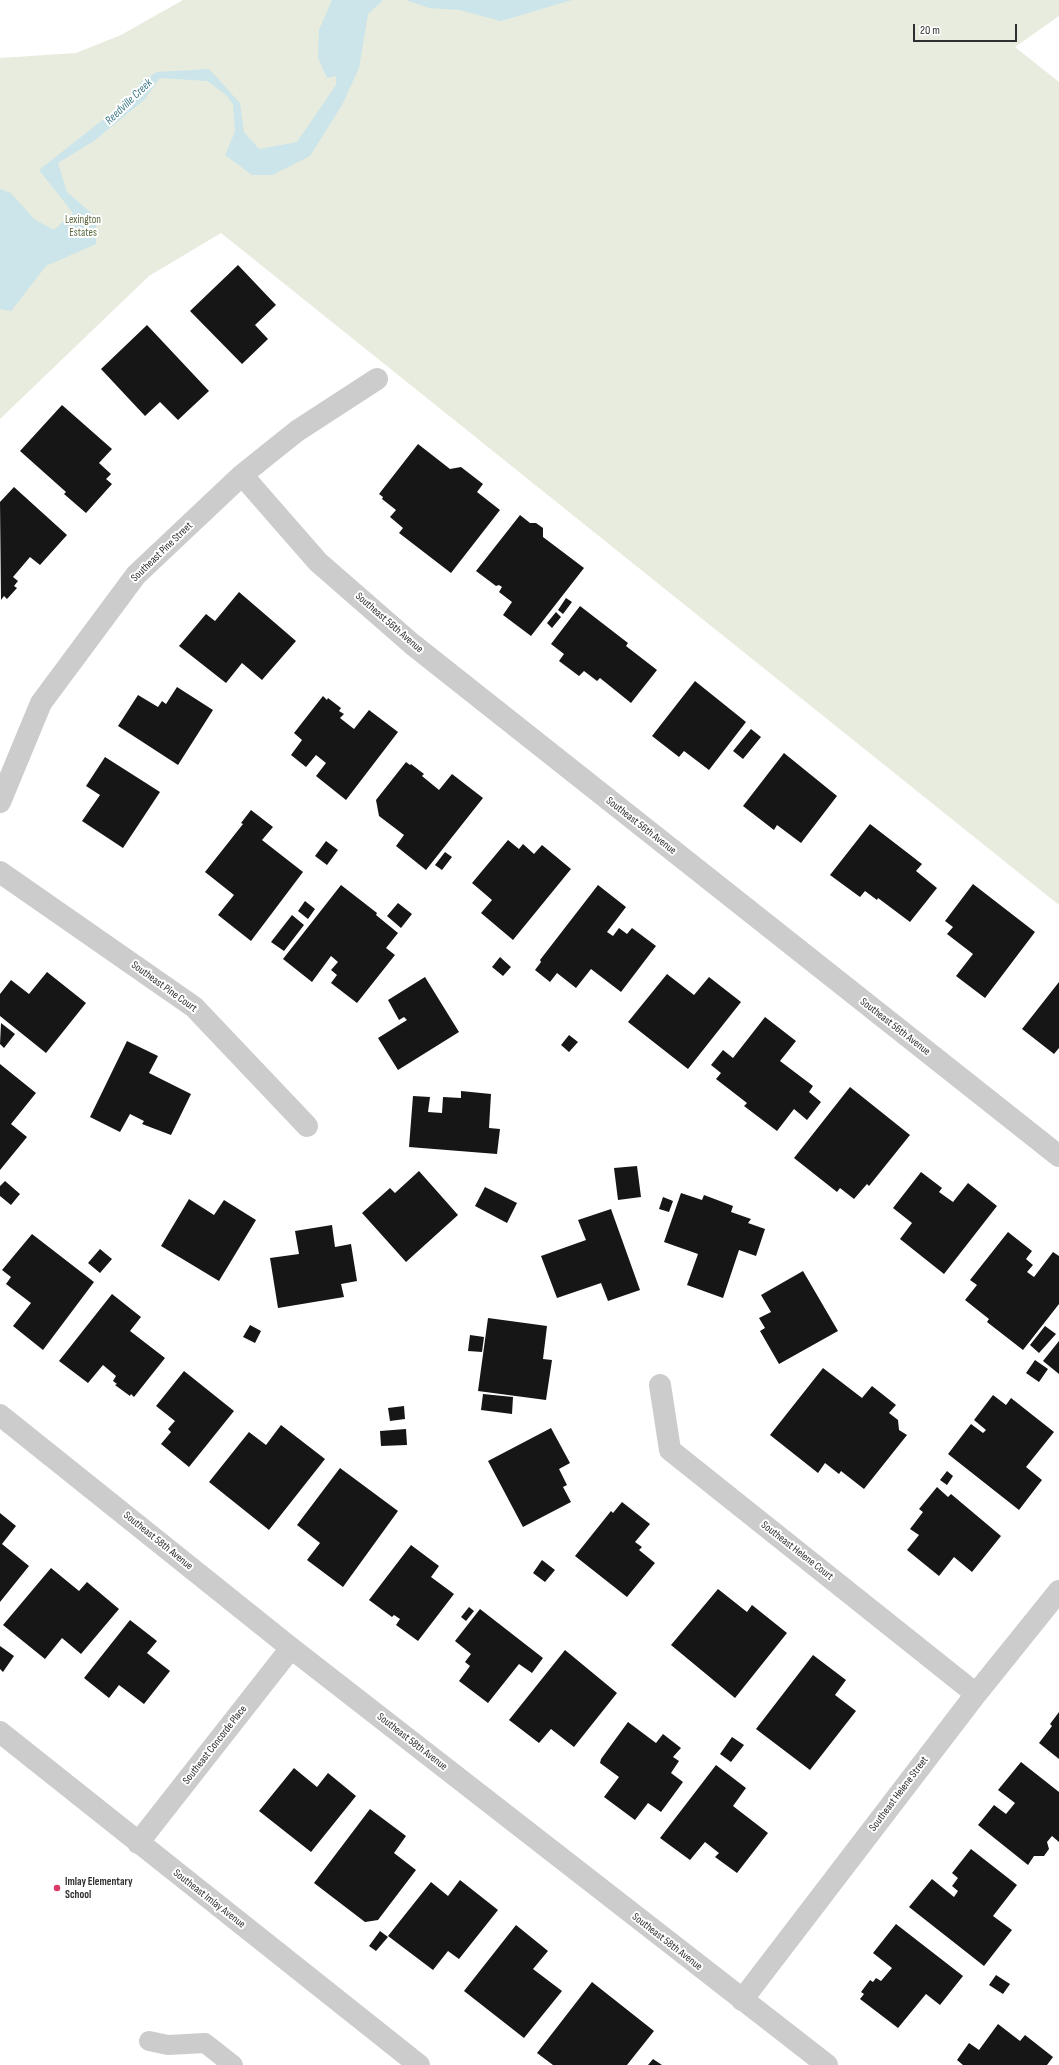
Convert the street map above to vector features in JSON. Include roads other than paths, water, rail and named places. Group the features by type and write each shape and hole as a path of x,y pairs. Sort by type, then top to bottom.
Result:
{"street":[{"name":"Southeast Pine Street","path":"0,802 41,703 136,574 242,475 297,431 377,379"},
{"name":"Southeast 56th Avenue","path":"242,475 318,562 412,644 1059,1156"},
{"name":"Southeast Pine Court","path":"0,872 194,1007 307,1126"},
{"name":"Southeast Helene Court","path":"660,1385 670,1450 976,1694"},
{"name":"Southeast 58th Avenue","path":"0,1415 291,1648 827,2065"},
{"name":"Southeast Helene Street","path":"742,2000 976,1694 1059,1590"},
{"name":"Southeast Concorde Place","path":"138,1842 291,1648"},
{"name":"Southeast Imlay Avenue","path":"0,1732 420,2065"}],"lane":[{"path":"149,2041 168,2045 205,2043 233,2065"}],"water":[{"name":"Reedville Creek","path":"332,0 383,0 368,14 359,68 342,105 310,156 272,175 252,175 225,155 235,132 233,104 226,95 207,81 160,78 144,100 94,141 58,163 67,192 96,217 96,244 46,266 11,311 0,309 0,189 11,193 34,219 54,230 73,213 39,170 128,100 142,81 157,72 209,69 240,103 244,132 259,149 297,142 336,85 336,76 327,78 318,58 319,30"},
{"path":"406,0 572,0 501,21 459,10 429,8"}],"place":[{"name":"Imlay Elementary School","path":"57,1888"}],"park label":[{"name":"Lexington Estates","path":"83,226"}]}
